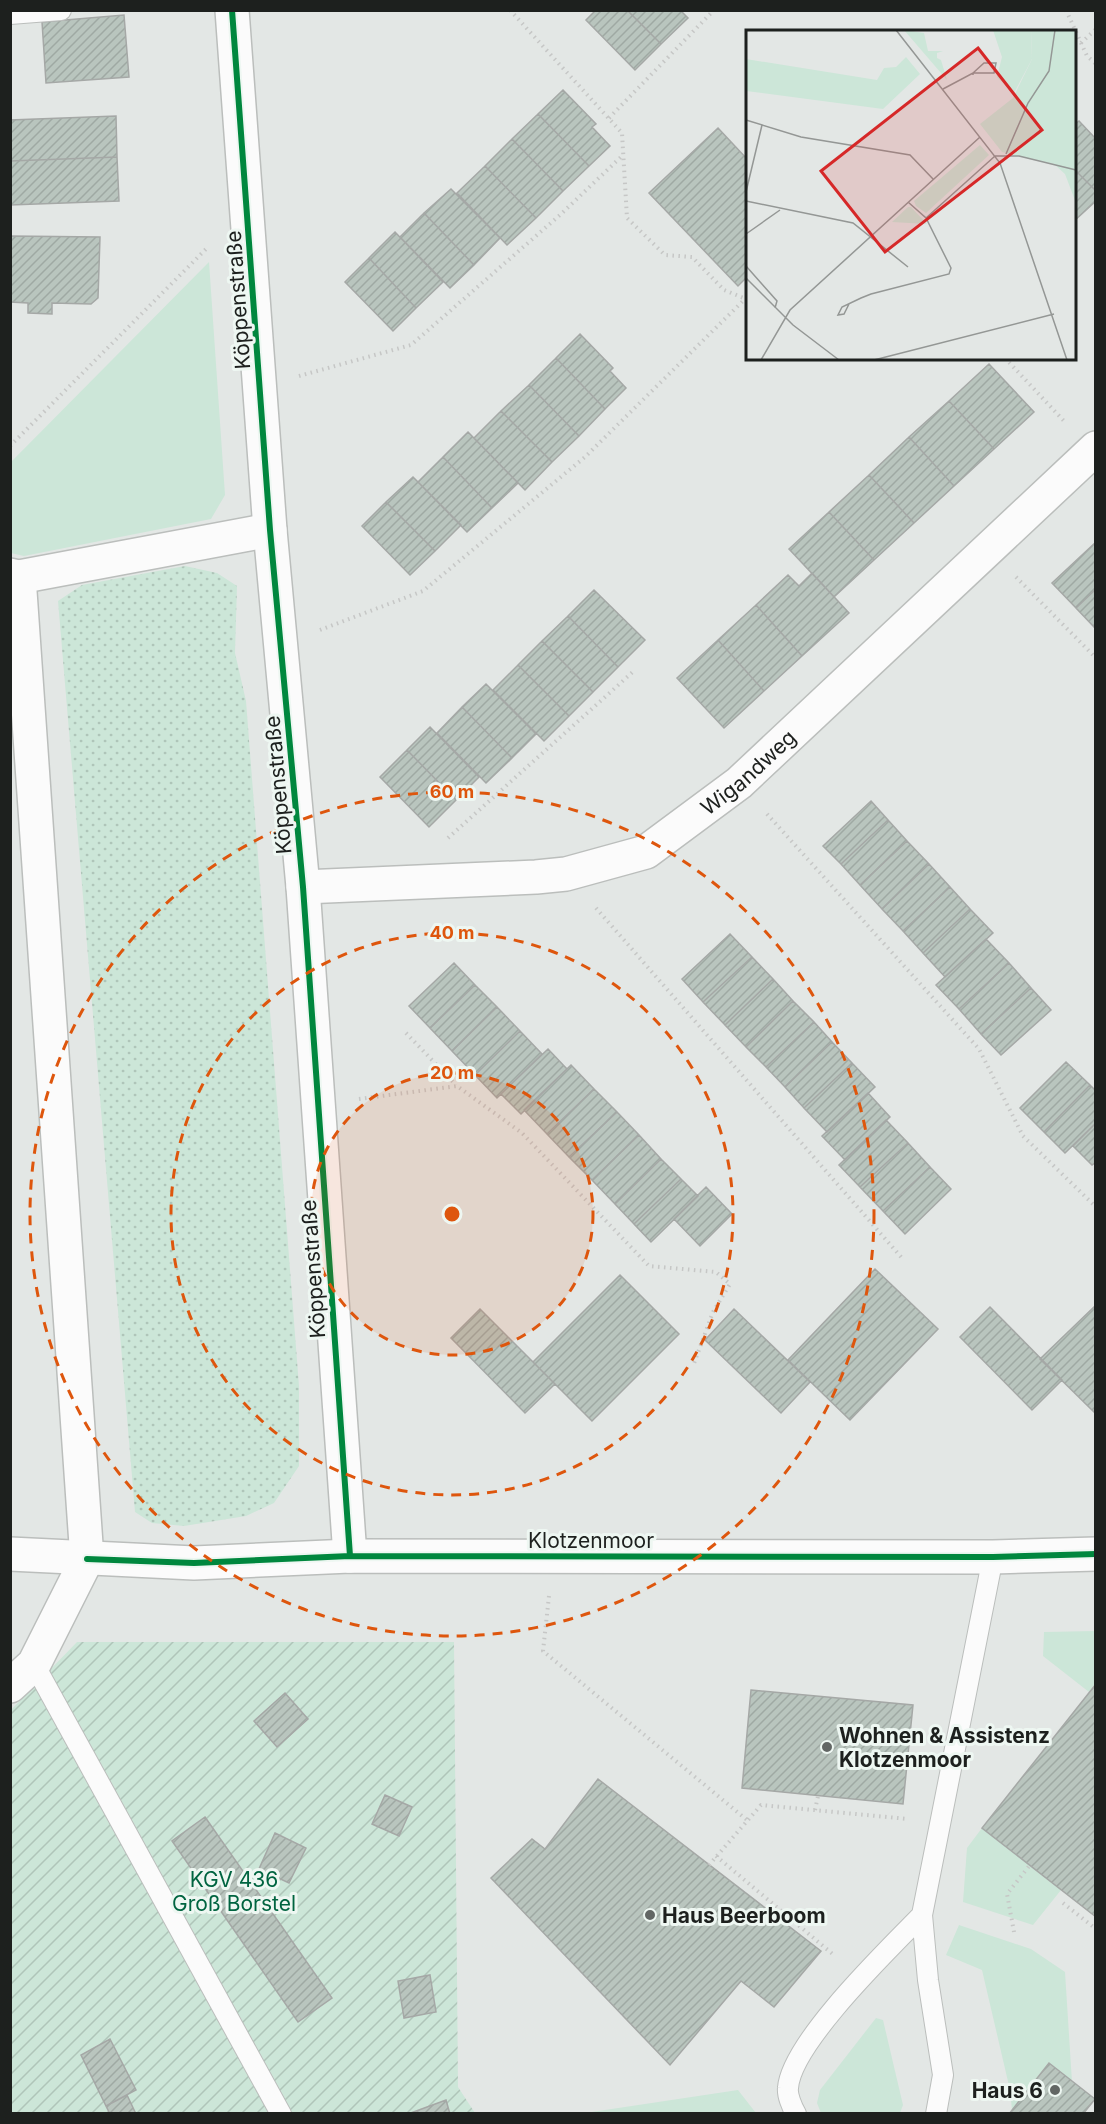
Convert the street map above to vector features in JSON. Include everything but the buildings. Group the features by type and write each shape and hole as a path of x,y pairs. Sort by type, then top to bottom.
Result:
{"street":[{"name":"Köppenstraße","path":"232,10 270,530 303,887 350,1556"},
{"name":"Wigandweg","path":"303,887 566,874 646,852 739,783 1094,450"},
{"path":"10,1686 34,1664 87,1559 14,576 270,530"},
{"name":"Klotzenmoor","path":"10,1554 194,1563 350,1556 993,1557 1095,1554"}],"lane":[{"path":"10,14 61,10"},
{"path":"796,2114 787,2088 795,2064 813,2035 917,1910 941,1822 993,1557"},
{"path":"34,1664 281,2114"},
{"path":"917,1910 943,2075 936,2114"}],"path":[{"path":"282,645 423,591 585,457 746,299 724,290 692,257 665,255 627,218 622,133 510,10"},
{"path":"609,118 714,10"},
{"path":"1065,10 1075,30"},
{"path":"1081,43 1095,30"},
{"path":"1076,33 1087,56 1095,64"},
{"path":"260,387 411,345 560,215 624,154"},
{"path":"10,446 248,207"},
{"path":"1007,360 1094,450"},
{"path":"988,548 1095,658"},
{"path":"398,882 635,670"},
{"path":"739,783 979,1049 1023,1136 1095,1207"},
{"path":"566,874 902,1258"},
{"path":"406,1033 457,1086 522,1133 649,1266 716,1272 730,1284 713,1312 693,1366"},
{"path":"319,1104 457,1086"},
{"path":"554,1557 543,1651 747,1820"},
{"path":"815,1810 818,1796"},
{"path":"709,1865 761,1804 941,1822"},
{"path":"716,1856 861,1979"},
{"path":"1014,1932 1007,1894 1030,1865"},
{"path":"1063,1903 1095,1929"}],"green space":[{"path":"209,262 225,495 211,519 24,556 11,553 11,462"},
{"path":"185,566 217,573 237,586 235,653 246,701 299,1386 299,1466 274,1503 246,1516 184,1526 152,1523 135,1512 58,601 82,585"},
{"path":"1095,1631 1095,1684 1089,1692 1043,1656 1044,1632"},
{"name":"KGV 436 Groß Borstel","path":"77,1642 454,1642 458,2087 475,2113 11,2113 10,1711"},
{"path":"982,1828 1061,1890 1033,1925 963,1902 967,1848"},
{"path":"959,1925 1031,1949 1065,1972 1072,2082 1049,2063 1012,2110 1010,2090 982,1970 946,1955"},
{"path":"876,2018 883,2020 903,2105 900,2113 821,2113 817,2103 820,2090"},
{"path":"738,2090 756,2113 585,2113"}],"cycle path":[{"path":"232,10 270,530 303,887 350,1556"},
{"path":"87,1559 194,1563 350,1556 993,1557 1096,1554"}],"place":[{"name":"Wohnen & Assistenz Klotzenmoor","path":"827,1747"},
{"name":"Haus Beerboom","path":"650,1915"},
{"name":"Haus 6","path":"1055,2090"}]}
